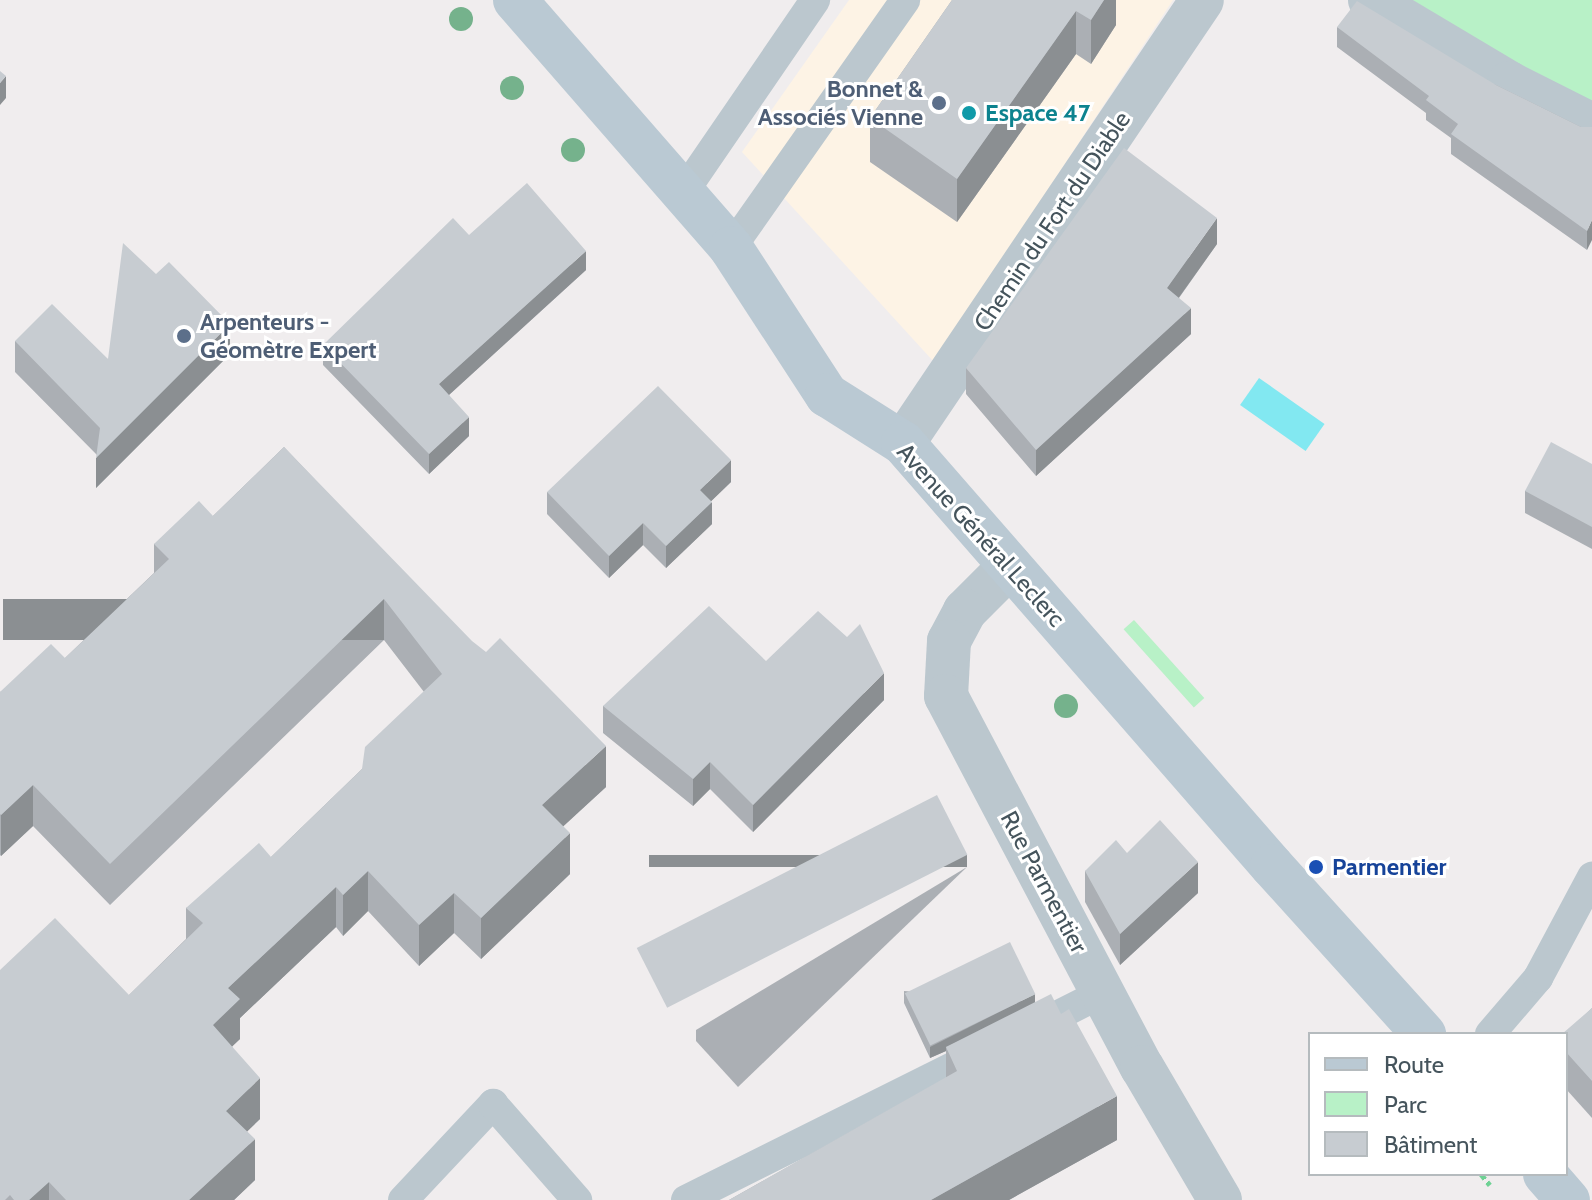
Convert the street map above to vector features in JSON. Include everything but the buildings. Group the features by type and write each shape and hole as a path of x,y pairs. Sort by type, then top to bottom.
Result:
{"main road":[{"name":"Avenue Général Leclerc","path":"515,0 731,248 827,395 903,443 1422,1032"},
{"path":"1547,1176 1568,1200"}],"street":[{"name":"Chemin du Fort du Diable","path":"903,443 1202,0"},
{"path":"1370,0 1509,83 1592,125"},
{"name":"Rue Parmentier","path":"1010,566 965,611 949,641 946,696 1102,993 1220,1200"}],"lane":[{"path":"683,193 815,0"},
{"path":"731,248 905,0"},
{"path":"1492,1032 1538,978 1592,877"},
{"path":"686,1200 1102,993"},
{"path":"403,1200 493,1104 577,1200"}],"shaded area":[{"path":"849,0 1173,0 934,362 742,152"}],"green space":[{"path":"1412,0 1592,0 1592,105 1559,90"},
{"path":"1134,620 1204,698 1194,707 1124,629"}],"water":[{"path":"1259,378 1325,424 1306,451 1240,405"}],"place":[{"name":"Bonnet & Associés Vienne","path":"939,103"},
{"name":"Espace 47","path":"969,113"},
{"name":"Arpenteurs - Géomètre Expert","path":"184,336"},
{"name":"Parmentier","path":"1316,867"}]}
